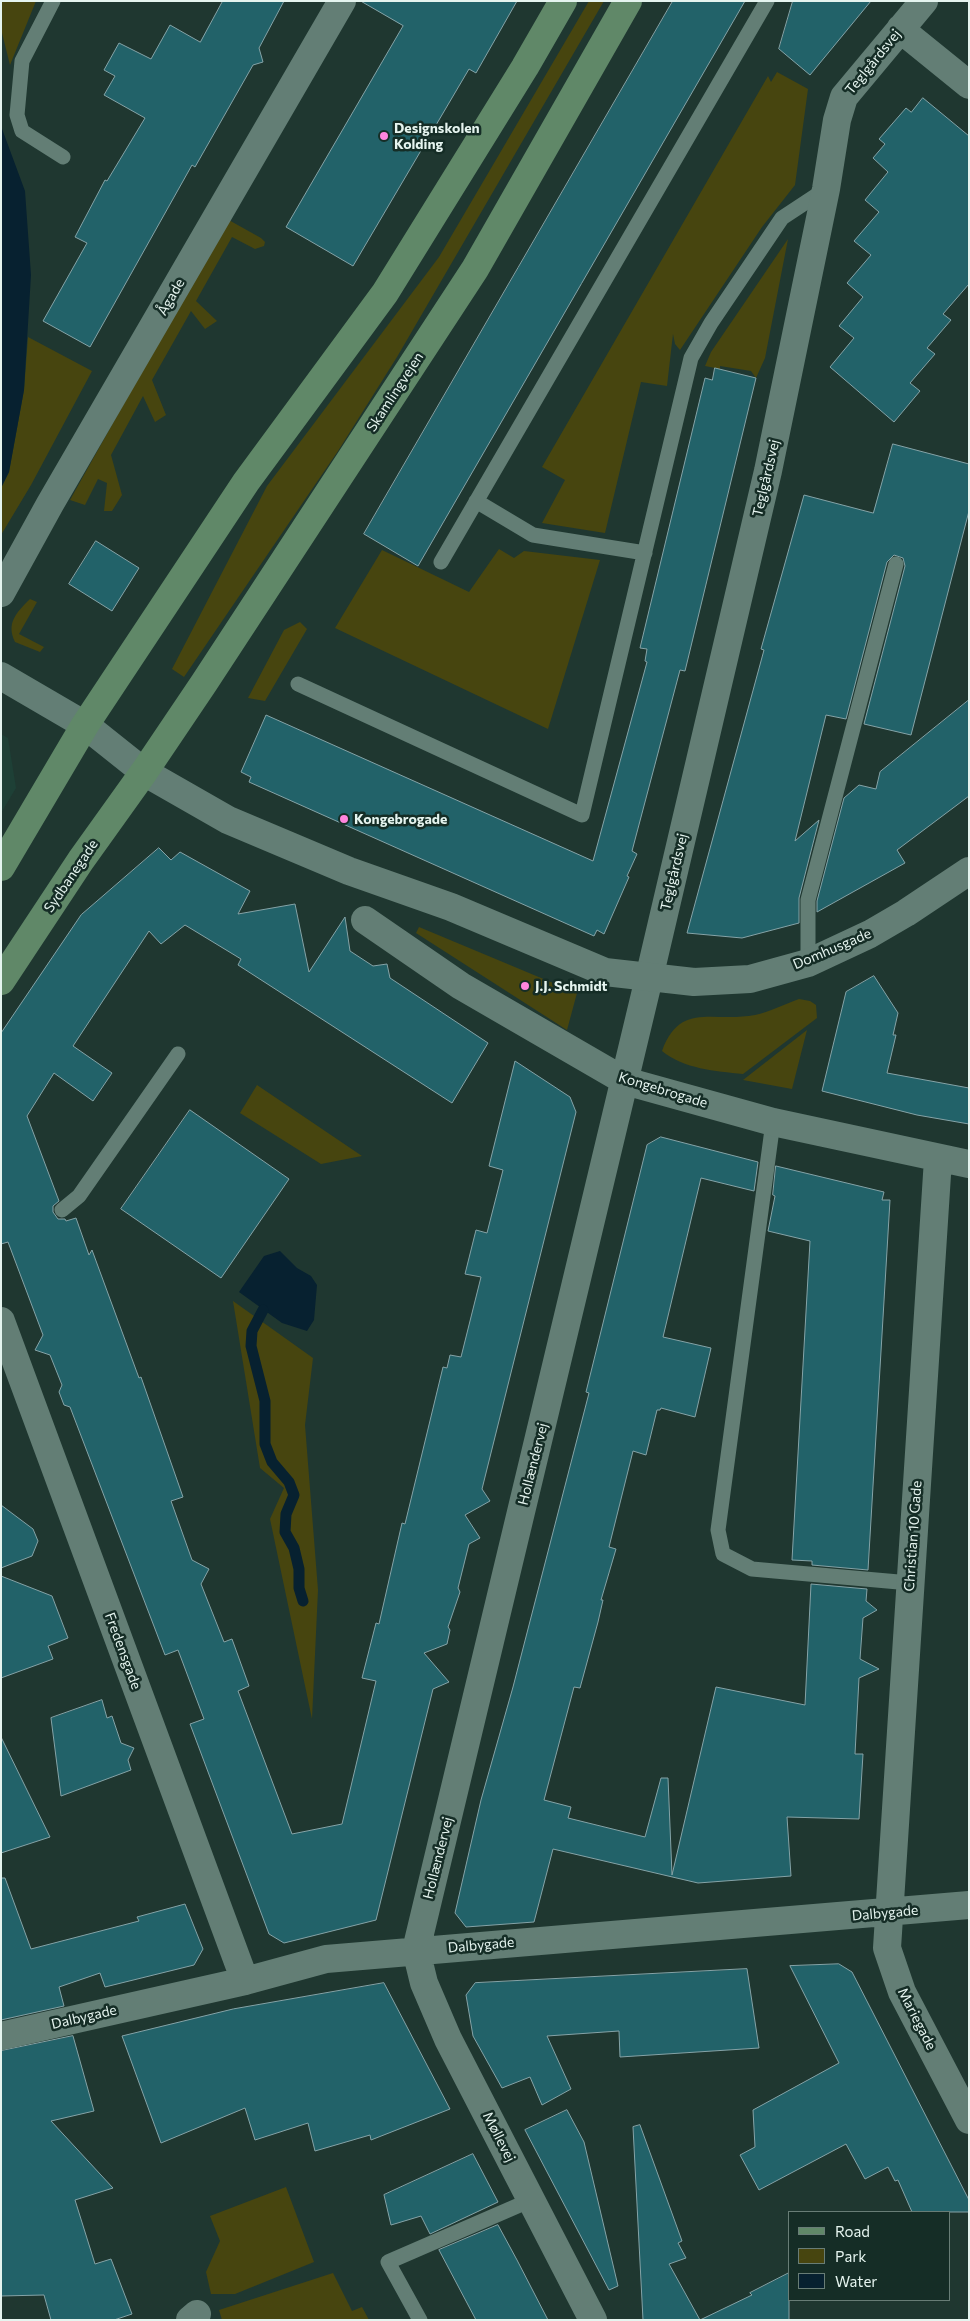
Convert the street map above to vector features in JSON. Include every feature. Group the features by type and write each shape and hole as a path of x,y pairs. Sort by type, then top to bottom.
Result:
{"main road":[{"path":"1,867 85,725 246,482 385,293 525,67 563,1"},
{"name":"Skamlingvejen","path":"144,772 475,269 628,1"},
{"name":"Sydbanegade","path":"1,981 81,860 144,772"}],"street":[{"name":"Ågade","path":"1,593 55,496 342,1"},
{"name":"Teglgårdsvej","path":"649,978 768,471 826,189 837,120 844,98 924,1"},
{"path":"900,29 969,85"},
{"path":"1,676 85,725 144,772 228,820 349,871 451,907 605,972 649,978"},
{"name":"Domhusgade","path":"649,978 694,982 750,979 808,963 870,934 906,913 969,871"},
{"name":"Kongebrogade","path":"365,920 461,986 527,1026 625,1081 773,1122 938,1159 969,1164"},
{"name":"Hollændervej","path":"416,1950 649,978"},
{"name":"Christian 10 Gade","path":"888,1913 938,1159"},
{"name":"Fredensgade","path":"1,1321 245,1981"},
{"name":"Dalbygade","path":"1,2036 245,1981 326,1959 969,1905"},
{"name":"Mariegade","path":"888,1913 887,1948 902,1992 969,2120"},
{"name":"Møllevej","path":"416,1950 424,1983 448,2039 593,2320"}],"lane":[{"path":"52,1 22,62 17,115 22,131 63,157"},
{"path":"441,562 767,1"},
{"path":"298,684 582,815 691,358 711,323 782,218 826,189"},
{"path":"476,501 534,535 645,553"},
{"path":"808,963 808,900 896,564"},
{"path":"62,1210 79,1196 178,1054"},
{"path":"773,1122 718,1530 723,1554 752,1568 910,1583"},
{"path":"420,2320 388,2262 531,2200"}],"shaded area":[{"path":"1,734 8,738 16,788 1,813"}],"green space":[{"path":"1,1 36,1 10,65 1,29"},
{"path":"589,1 604,1 397,357 338,451 184,677 172,669 267,486 439,257"},
{"path":"777,72 808,89 795,185 762,227 680,350 675,344 673,334 667,386 641,382 605,533 542,523 565,480 542,467 768,76 771,82"},
{"path":"227,219 261,238 265,242 264,246 255,249 232,237 196,301 217,321 205,329 191,311 152,380 166,415 155,422 143,396 111,455 122,495 112,511 104,511 107,483 98,479 85,505 70,500"},
{"path":"788,239 765,358 756,378 751,371 720,366 720,369 705,366 711,352"},
{"path":"28,337 92,371 31,485 1,535 1,488 9,472 24,390"},
{"path":"499,549 514,558 524,551 600,560 548,729 335,628 382,550 469,592"},
{"path":"30,599 37,602 19,634 44,647 40,652 15,642 12,635 14,619 20,609"},
{"path":"300,622 307,629 265,701 248,698 284,630"},
{"path":"419,927 577,993 567,1030 416,933"},
{"path":"799,999 810,1001 816,1005 817,1018 743,1074 690,1065 680,1062 662,1051 669,1035 678,1025 688,1020 699,1017 755,1015"},
{"path":"807,1030 792,1089 743,1080"},
{"path":"257,1085 362,1156 321,1164 240,1113"},
{"path":"233,1301 313,1358 305,1425 318,1590 312,1719 270,1519 284,1488 260,1468"},
{"path":"286,2187 314,2262 235,2294 211,2294 206,2272 220,2241 210,2216"},
{"path":"333,2273 352,2311 362,2307 369,2320 222,2320 219,2310"}],"water":[{"path":"1,126 25,191 31,275 24,390 9,472 1,488"},
{"path":"280,1251 297,1268 311,1276 317,1285 314,1320 307,1331 282,1323 239,1292 264,1256"}],"building":[{"path":"223,1 284,1 259,48 263,62 253,65 195,167 192,165 90,347 43,321 87,243 75,237 105,180 107,181 145,118 104,95 115,76 104,70 119,43 151,59 170,25 200,42"},
{"name":"Designskolen Kolding","path":"361,1 517,1 476,73 469,69 353,266 286,227 403,26"},
{"path":"673,1 745,1 418,566 364,534"},
{"path":"793,1 871,1 810,75 779,49"},
{"path":"923,98 969,136 969,284 943,314 951,320 927,348 935,354 910,383 920,391 894,422 830,367 854,338 839,326 863,297 847,283 871,255 854,241 879,212 865,200 888,172 873,158 885,144 879,139 906,108 911,112"},
{"path":"715,368 756,378 685,671 680,670 632,851 637,854 604,934 597,930 594,936 249,782 251,777 241,772 266,715 593,861 647,662 645,661 647,649 640,648 705,378 712,380"},
{"path":"893,444 969,464 969,511 911,735 864,724 905,566 903,558 894,555 887,562 846,719 826,715 795,841 819,820 799,898 799,923 742,938 687,933 764,650 761,649 804,495 873,513"},
{"path":"96,541 139,568 112,611 69,584"},
{"path":"969,700 969,796 897,850 905,863 817,912 817,901 844,798 859,785 876,789 880,772"},
{"path":"159,848 171,860 180,852 250,891 238,914 295,904 309,972 345,917 350,951 373,966 387,964 390,978 488,1043 452,1103 238,965 241,959 185,925 161,944 149,931 73,1046 112,1073 93,1101 54,1073 27,1116 59,1201 53,1206 53,1212 58,1219 65,1219 66,1221 76,1218 89,1255 92,1250 139,1378 141,1377 183,1497 171,1501 192,1560 209,1569 201,1584 224,1642 232,1639 249,1686 238,1691 292,1834 342,1824 376,1681 362,1678 376,1623 379,1624 402,1523 405,1524 443,1367 447,1368 450,1355 461,1357 481,1277 465,1274 476,1230 487,1233 503,1170 489,1166 515,1061 570,1097 576,1112 482,1489 490,1501 465,1515 480,1538 469,1544 458,1588 460,1592 448,1627 450,1630 447,1644 424,1653 449,1682 433,1689 376,1920 284,1943 269,1934 190,1724 204,1719 178,1650 165,1655 70,1407 64,1405 59,1392 62,1385 50,1355 35,1350 43,1335 8,1242 1,1244 1,1033 81,915"},
{"path":"874,976 898,1013 893,1035 896,1035 887,1073 969,1088 969,1124 917,1115 822,1091 846,992"},
{"path":"190,1110 289,1179 221,1278 121,1209"},
{"path":"661,1137 758,1162 754,1191 701,1178 663,1337 711,1348 695,1417 661,1408 657,1410 646,1455 633,1451 609,1547 616,1549 601,1600 603,1600 598,1622 580,1688 574,1687 544,1800 571,1807 568,1818 645,1837 661,1778 668,1778 672,1875 716,1687 805,1705 811,1584 867,1589 866,1601 877,1610 863,1618 860,1659 879,1669 859,1678 855,1754 863,1754 859,1819 787,1817 791,1876 698,1883 553,1849 534,1922 466,1927 455,1913 481,1800 513,1687 589,1393 586,1392 647,1145"},
{"path":"776,1166 884,1192 882,1200 890,1200 868,1570 812,1565 812,1561 792,1560 810,1241 768,1231 775,1196 773,1195"},
{"path":"1,1505 33,1529 38,1541 32,1556 1,1568"},
{"path":"1,1576 52,1596 68,1638 48,1646 53,1659 1,1678"},
{"path":"102,1700 107,1718 112,1716 121,1743 134,1748 128,1760 131,1770 61,1796 51,1718"},
{"path":"1,1737 50,1837 1,1853"},
{"path":"1,1878 5,1878 31,1949 139,1921 137,1917 185,1904 203,1949 194,1965 105,1987 100,1973 59,1987 64,2006 1,2020"},
{"path":"839,1964 852,1972 969,2200 969,2212 912,2211 898,2180 895,2181 888,2167 865,2179 846,2144 759,2190 740,2155 755,2147 753,2110 839,2063 790,1966"},
{"path":"747,1969 759,2048 620,2057 619,2031 547,2036 571,2089 542,2105 530,2077 502,2088 473,2036 466,1995 475,1983"},
{"path":"384,1983 450,2109 371,2140 370,2135 315,2151 308,2123 255,2140 245,2108 161,2143 122,2036 233,2009"},
{"path":"73,2036 94,2111 51,2121 113,2188 75,2200 95,2264 111,2259 132,2314 114,2320 51,2320 44,2295 1,2296 1,2051"},
{"path":"567,2110 584,2142 618,2286 609,2290 525,2130"},
{"path":"640,2125 682,2241 678,2243 686,2258 669,2264 700,2320 643,2320 633,2127"},
{"path":"473,2154 498,2202 430,2234 421,2216 391,2225 384,2195"},
{"path":"498,2225 548,2320 476,2320 439,2250"},
{"path":"788,2274 789,2320 700,2320 752,2295 750,2293"}],"waterway":[{"path":"263,1310 252,1331 251,1346 265,1401 265,1444 272,1462 289,1482 294,1495 286,1514 285,1532 294,1548 299,1569 299,1588 303,1601"}],"place":[{"name":"Designskolen Kolding","path":"384,136"},
{"name":"Kongebrogade","path":"344,819"},
{"name":"J.J. Schmidt","path":"525,986"}]}
